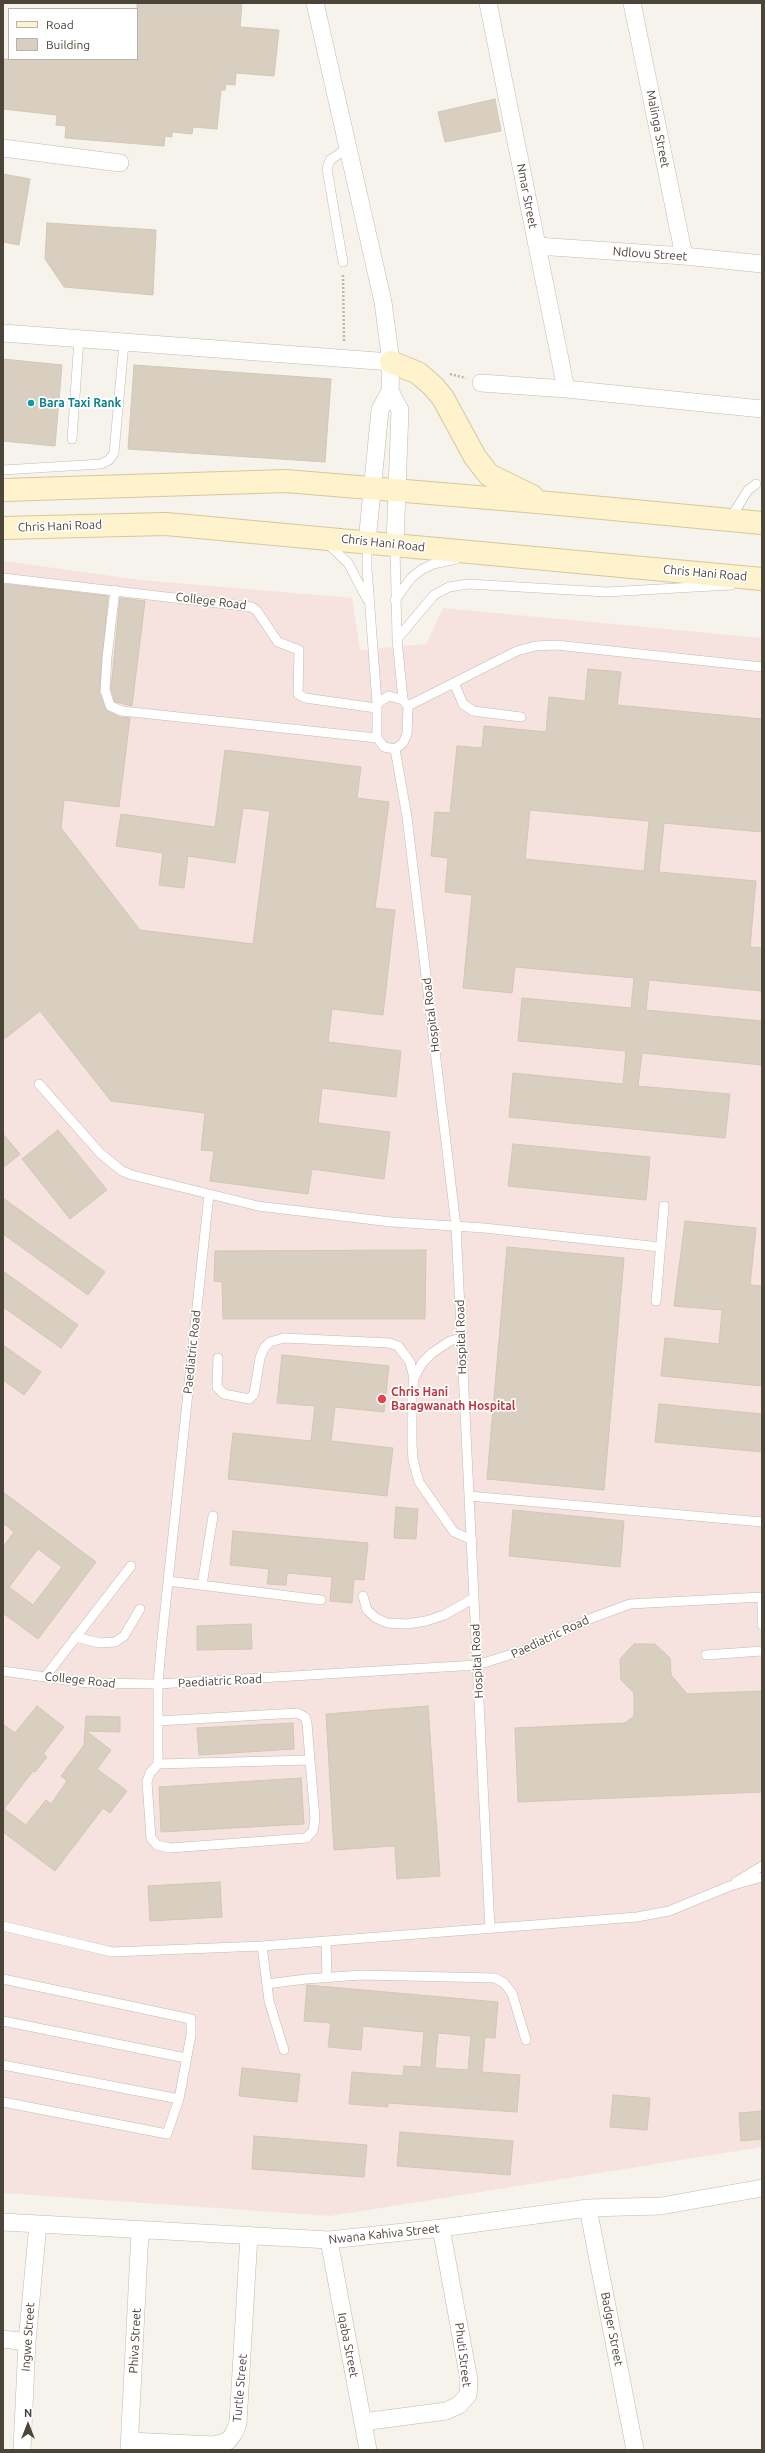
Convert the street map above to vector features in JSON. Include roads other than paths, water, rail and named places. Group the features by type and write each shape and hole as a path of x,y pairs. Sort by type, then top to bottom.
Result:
{"main road":[{"path":"391,362 418,373 433,386 443,398 475,458 489,475 498,481 549,503"},
{"path":"3,490 286,482 549,503 762,523"},
{"name":"Chris Hani Road","path":"3,528 166,524 317,536 762,579"}],"street":[{"path":"315,3 383,302 391,362 390,391 380,410 367,542"},
{"name":"Nmar Street","path":"488,3 566,388"},
{"name":"Malinga Street","path":"632,3 684,256"},
{"path":"3,148 120,163"},
{"name":"Ndlovu Street","path":"537,246 684,256 762,264"},
{"path":"3,334 391,362"},
{"path":"481,383 566,388 762,409"},
{"path":"390,391 400,410 395,544"},
{"name":"Nwana Kahiva Street","path":"3,2222 140,2231 329,2240 441,2228 588,2208 661,2206 762,2188"},
{"name":"Badger Street","path":"588,2208 635,2450"},
{"name":"Ingwe Street","path":"22,2450 27,2342 38,2224"},
{"name":"Phuti Street","path":"363,2422 446,2411 458,2405 468,2395 469,2380 441,2228"},
{"name":"Phiva Street","path":"130,2445 140,2231"},
{"name":"Turtle Street","path":"130,2445 214,2444 228,2441 234,2433 238,2423 249,2235"},
{"name":"Iqaba Street","path":"329,2240 368,2450"},
{"path":"3,2339 27,2342"}],"lane":[{"path":"343,262 327,169 330,160 348,148"},
{"path":"72,439 79,339"},
{"path":"3,470 101,464 109,460 114,453 124,343"},
{"path":"729,520 748,490 756,484"},
{"path":"317,536 334,548 348,563 359,580 371,610"},
{"path":"367,542 367,568 371,610 377,738 384,747 395,749 403,743 407,734 405,703 397,639 395,544"},
{"path":"395,600 411,578 433,564 497,554"},
{"name":"College Road","path":"3,578 252,606 278,642 299,650 298,694 305,698 376,706"},
{"path":"397,639 434,595 449,587 468,584 614,592 762,583"},
{"path":"116,590 106,670 106,698 110,706 122,712 377,738"},
{"path":"376,706 389,696 405,703 454,683 517,651 546,645 762,667"},
{"path":"454,683 463,704 473,711 521,717"},
{"name":"Hospital Road","path":"395,749 407,817 456,1226 490,1929"},
{"path":"39,1084 100,1153 122,1171 209,1194 279,1208 391,1222 456,1226 660,1247"},
{"name":"Paediatric Road","path":"209,1194 158,1684 477,1665 525,1650 592,1618 630,1604 762,1598"},
{"path":"656,1301 664,1206"},
{"path":"218,1358 217,1387 224,1394 249,1399 254,1394 264,1348 270,1342 284,1338 389,1343 403,1351 410,1362 414,1378 412,1432 415,1472 428,1498 454,1532 472,1540"},
{"path":"414,1378 422,1363 432,1352 450,1341 461,1338"},
{"path":"469,1496 762,1522"},
{"path":"202,1585 212,1516"},
{"path":"45,1677 131,1566"},
{"path":"168,1581 321,1600"},
{"path":"363,1596 367,1610 376,1618 387,1623 407,1624 426,1621 444,1615 474,1598"},
{"path":"762,1598 762,1625"},
{"path":"75,1637 100,1643 115,1642 124,1636 140,1609"},
{"path":"706,1655 762,1651"},
{"name":"College Road","path":"3,1671 106,1684 158,1684"},
{"path":"158,1684 158,1721 158,1764 150,1774 147,1782 151,1838 157,1845 170,1848 306,1838 313,1831 315,1819 307,1722 305,1716 297,1713 158,1721"},
{"path":"158,1764 310,1760"},
{"path":"730,1886 762,1866"},
{"path":"3,1926 112,1952 262,1946 645,1916 669,1911 730,1886 762,1877"},
{"path":"326,1941 327,1978"},
{"path":"262,1946 269,2001 284,2050"},
{"path":"267,1984 361,1975 495,1978 504,1983 512,1993 526,2040"},
{"path":"3,1979 191,2019 179,2099 167,2134 3,2102"},
{"path":"3,2021 186,2058"},
{"path":"3,2065 179,2099"}],"place":[{"name":"Bara Taxi Rank","path":"31,403"},
{"name":"Chris Hani Baragwanath Hospital","path":"382,1399"}]}
